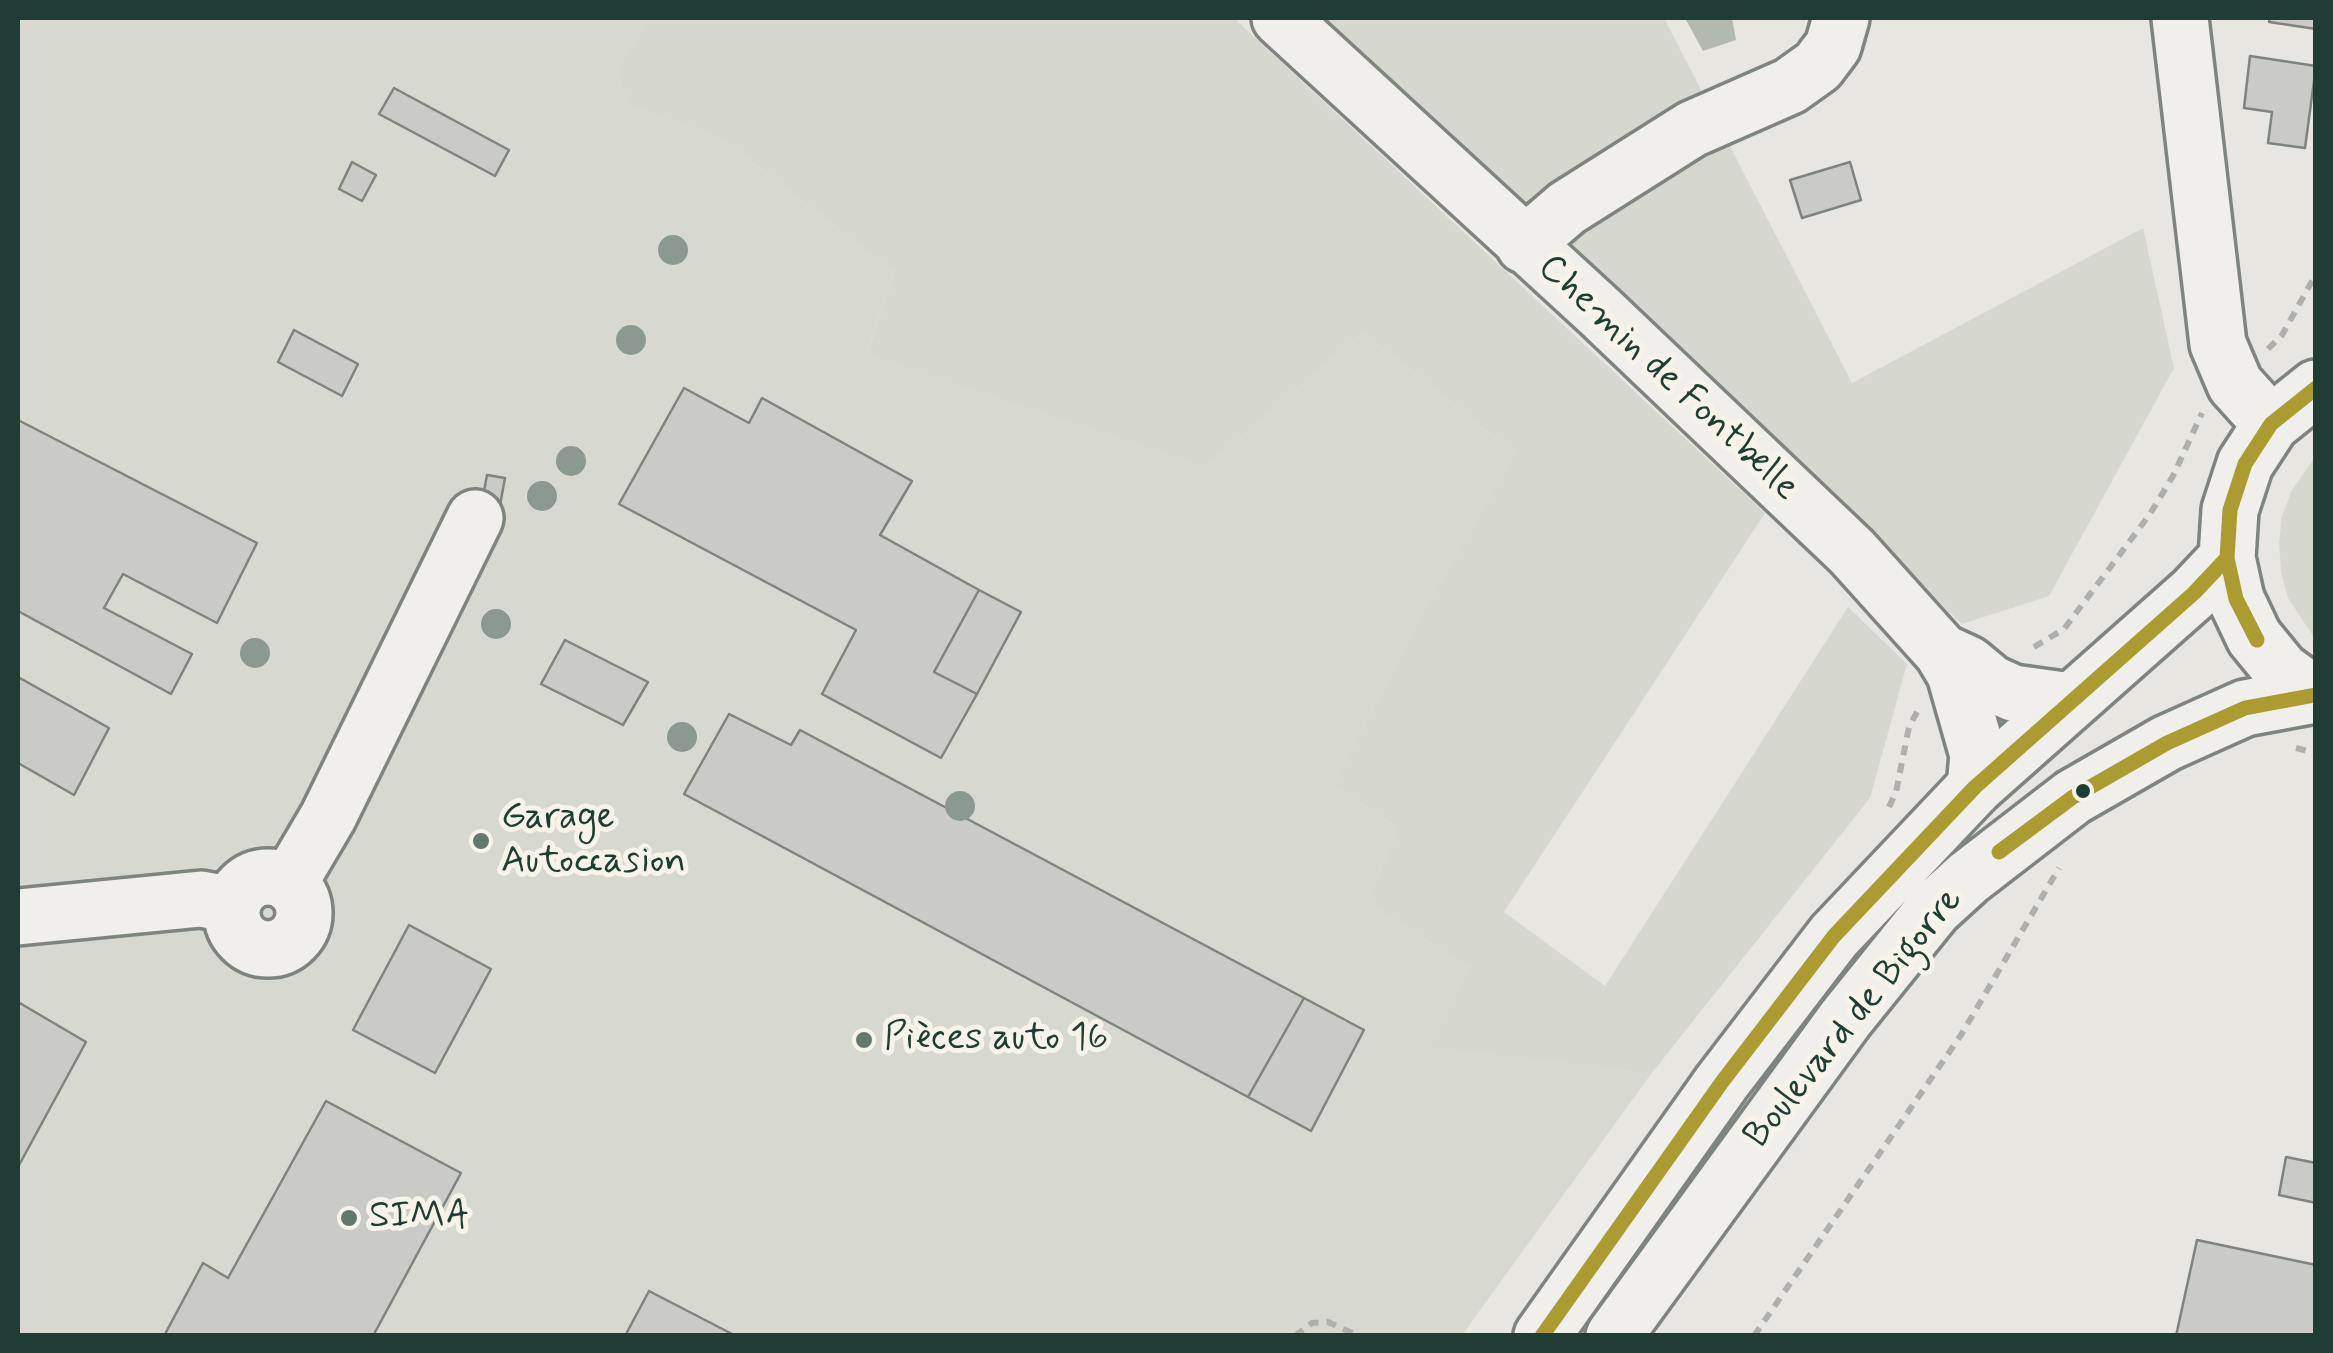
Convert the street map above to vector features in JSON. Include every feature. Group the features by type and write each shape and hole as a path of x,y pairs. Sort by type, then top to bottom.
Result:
{"main road":[{"name":"Chemin de Fontbelle","path":"1280,18 1600,312 1852,552 1942,652 1968,664 2012,694 2071,701"},
{"path":"1524,245 1567,208 1692,129 1790,86 1818,66 1833,46 1840,18"},
{"path":"2180,18 2218,344 2235,384 2271,424"},
{"path":"2315,696 2281,670 2254,637 2236,599 2227,558 2230,510 2245,464 2271,424 2316,388"},
{"path":"18,917 201,899 233,905 244,886 253,880 278,878 289,883 328,817 475,518"},
{"path":"1542,1336 1732,1068 1834,936 1975,788 2227,558"},
{"path":"1942,652 1955,674 1978,755 1975,788"},
{"name":"Boulevard de Bigorre","path":"1614,1336 1846,1018 1934,910 1968,878 2073,797 2167,743 2245,708 2315,696"}],"path":[{"path":"2064,628 2150,514 2173,476 2206,405 2235,384 2282,335 2316,274"},
{"path":"1754,1336 1960,1035 2059,870 2062,856"},
{"path":"1294,1336 1312,1323 1328,1322 1358,1336"}],"shaded area":[{"path":"18,18 649,18 615,71 628,105 725,141 894,273 867,353 1205,468 1363,333 1514,453 1425,607 1333,784 1398,828 1366,902 1468,967 1429,1048 1651,1074 1462,1335 18,1335"},
{"path":"649,18 1234,18 1765,513 1504,912 1605,986 1848,607 1907,664 1870,798 1651,1074 1428,1048 1468,967 1366,902 1398,828 1333,784 1425,607 1514,453 1363,333 1205,468 867,354 894,273 725,141 628,105 615,71"},
{"path":"1325,18 1664,18 1852,383 2143,228 2174,368 2049,596 1962,624"},
{"path":"1685,18 1732,18 1736,40 1703,51"},
{"path":"2315,457 2315,639 2288,598 2279,543 2282,516 2292,490"}],"building":[{"path":"2270,18 2316,18 2316,29 2269,22"},
{"path":"2250,56 2316,66 2305,148 2268,143 2272,112 2244,108"},
{"path":"394,88 509,150 495,176 379,114"},
{"path":"352,162 376,175 362,201 339,189"},
{"path":"1850,162 1861,200 1802,218 1790,180"},
{"path":"294,330 358,364 342,396 278,362"},
{"path":"684,388 749,423 762,398 912,481 880,535 979,590 934,672 977,694 941,758 822,694 856,630 619,504"},
{"path":"18,420 257,543 217,623 123,574 104,608 192,654 171,694 18,611"},
{"path":"487,475 505,478 500,505 482,502"},
{"path":"979,590 1021,612 977,694 934,672"},
{"path":"565,640 648,682 623,725 541,684"},
{"path":"18,677 109,728 74,795 18,763"},
{"path":"729,714 791,745 800,730 1304,998 1248,1097 684,794"},
{"path":"409,925 491,969 435,1073 353,1030"},
{"path":"1304,998 1364,1030 1311,1131 1248,1097"},
{"path":"18,1002 86,1042 18,1167"},
{"name":"SIMA","path":"326,1101 461,1173 373,1336 164,1336 203,1263 228,1278"},
{"path":"2286,1157 2316,1163 2316,1203 2279,1195"},
{"path":"2197,1240 2316,1265 2316,1336 2176,1336"},
{"path":"649,1291 736,1336 625,1336"}],"transit line":[{"path":"2257,640 2236,599 2227,558 2230,510 2245,464 2271,424 2316,388"},
{"path":"1542,1336 1722,1082 1834,936 1975,787 2194,593 2227,558"},
{"path":"1999,852 2073,797 2167,743 2245,708 2315,695"}],"place":[{"name":"Garage Autoccasion","path":"481,841"},
{"name":"Pièces auto 16","path":"864,1040"},
{"name":"SIMA","path":"349,1218"}]}
